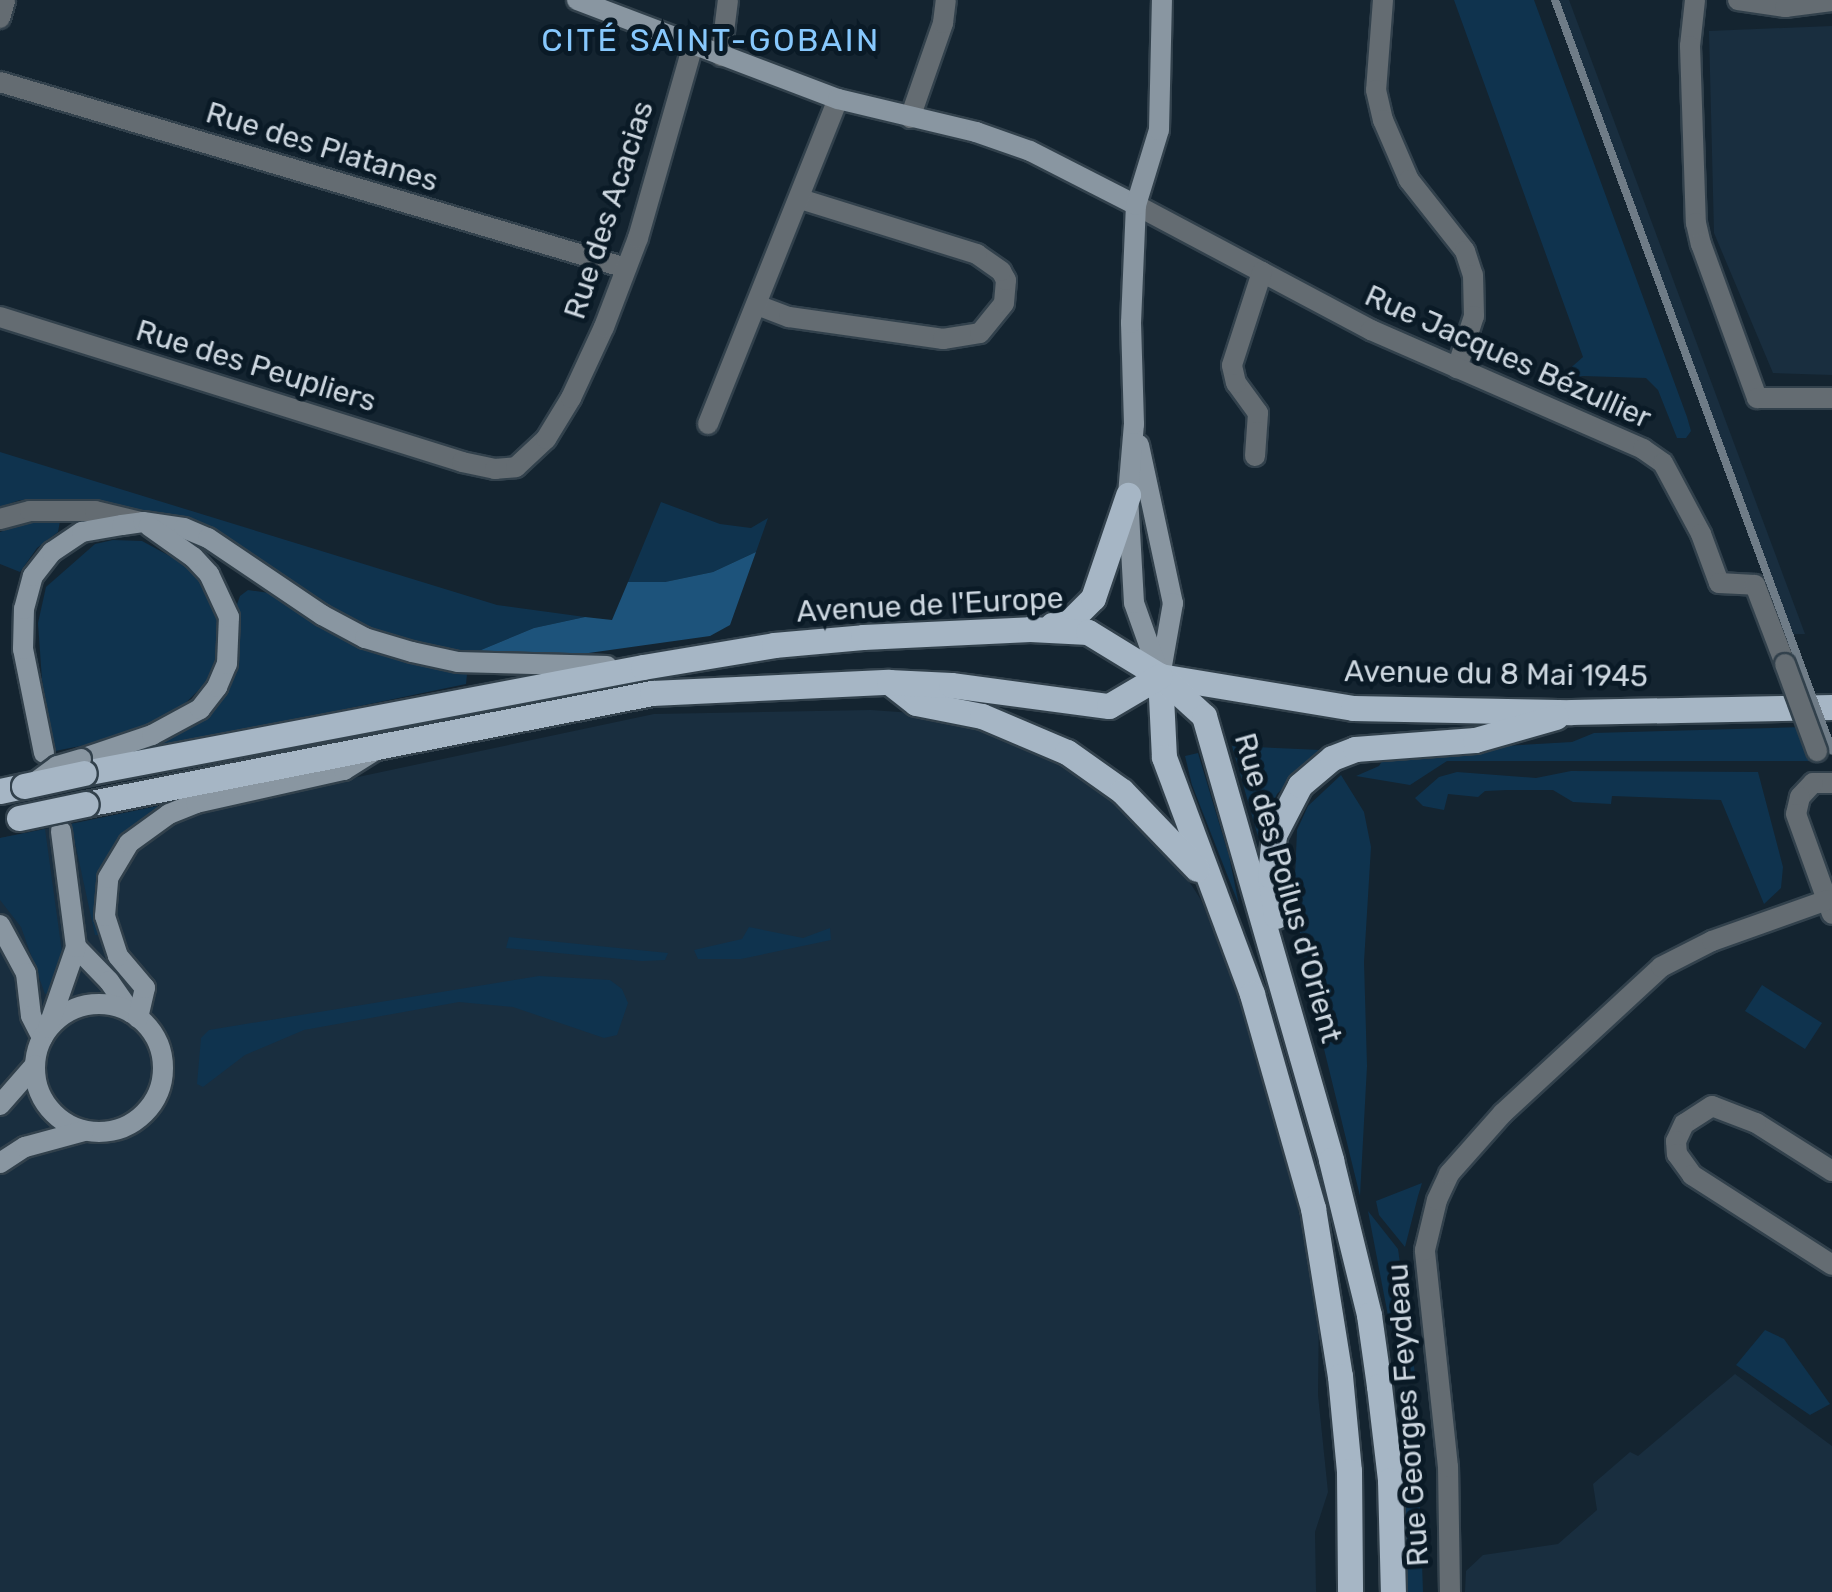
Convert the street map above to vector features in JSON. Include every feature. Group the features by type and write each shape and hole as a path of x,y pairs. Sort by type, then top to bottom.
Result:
{"main road":[{"path":"1030,628 1068,623 1093,598 1128,495"},
{"name":"Avenue de l'Europe","path":"19,787 82,766 774,645 1030,628 1088,632 1160,676"},
{"path":"10,820 390,742 652,694 889,682 950,685 1108,706 1160,676"},
{"name":"Avenue du 8 Mai 1945","path":"1160,676 1353,708 1571,712 1832,706"},
{"name":"Rue des Poilus d'Orient","path":"1160,676 1164,757 1228,922 1275,1068 1327,1278 1349,1471 1350,1592"},
{"name":"Rue des Poilus d'Orient","path":"1160,676 1204,716 1284,990 1369,1315 1390,1480 1393,1592"},
{"path":"889,682 916,704 982,716 1067,752 1122,791 1210,882"},
{"path":"1284,990 1270,875 1274,835 1300,785 1332,758 1355,749 1476,740 1571,712"}],"street":[{"path":"0,18 5,0"},
{"name":"Rue Jacques Bézullier","path":"577,0 838,100 976,132 1030,150 1371,330 1643,449 1663,462 1701,534 1718,583 1756,585 1830,783"},
{"path":"721,56 728,0"},
{"path":"910,118 943,23 946,0"},
{"path":"1160,676 1134,603 1128,495 1134,424 1131,323 1136,205 1159,130 1162,0"},
{"path":"1382,0 1376,90 1388,135 1409,180 1466,251 1473,275 1474,316 1457,368"},
{"path":"1695,0 1690,46 1696,222 1701,244 1756,398 1832,398"},
{"path":"1738,0 1785,8 1832,1"},
{"name":"Rue des Acacias","path":"495,469 516,467 546,439 588,364 626,268 693,46"},
{"name":"Rue des Platanes","path":"0,82 626,268"},
{"path":"708,424 838,100"},
{"path":"757,304 789,316 943,339 980,332 1004,304 1006,280 1001,270 977,254 800,198"},
{"path":"1255,456 1258,412 1236,384 1232,365 1262,272"},
{"name":"Rue des Peupliers","path":"0,317 495,469"},
{"path":"1134,424 1174,602 1160,676"},
{"path":"0,519 30,511 95,511 184,528 208,538 322,615 365,638 412,652 458,662 643,667"},
{"path":"44,754 23,649 24,609 33,576 52,552 82,532 144,522 193,557 208,574 229,617 227,664 217,687 200,709 82,766"},
{"path":"134,1015 145,988 118,956 104,916 108,878 129,844 169,814 196,802 344,770 390,742"},
{"path":"1830,783 1813,783 1800,797 1796,814 1830,907"},
{"path":"62,831 76,947 35,1065 36,1083 53,1114 84,1131"},
{"name":"Rue Georges Feydeau","path":"1450,1592 1448,1467 1425,1250 1436,1200 1449,1174 1503,1112 1661,967 1712,941 1830,907"},
{"path":"0,925 26,973 31,1016 45,1034"},
{"path":"0,1163 25,1147 84,1131 124,1127 149,1107 158,1092 162,1057 157,1042 109,981 76,947"},
{"path":"45,1034 71,1010 86,1006 116,1007 134,1015"},
{"path":"0,1106 35,1065"},
{"path":"1832,1171 1756,1123 1712,1106 1684,1124 1676,1141 1677,1154 1692,1175 1832,1265"}],"shaded area":[{"path":"1454,0 1534,0 1687,417 1691,431 1686,438 1677,438 1658,390 1646,378 1583,376 1557,380 1583,357"},
{"path":"1552,0 1569,0 1805,634 1788,634"},
{"path":"1832,26 1832,375 1773,373 1714,233 1709,31"},
{"path":"0,452 497,605 585,617 534,628 469,655 433,650 350,621 225,536 180,516 62,499 20,500 0,507"},
{"path":"661,502 720,524 751,528 768,518 756,552 713,572 665,582 628,582"},
{"path":"33,520 60,521 58,532 37,548 20,572 0,564 0,532"},
{"path":"142,541 190,567 215,606 223,641 205,684 171,717 126,737 55,751 42,680 38,623 46,587 95,544"},
{"path":"756,552 730,625 710,636 560,657 469,655 534,628 585,617 612,620 628,582 665,582 713,572"},
{"path":"248,590 269,593 348,640 409,662 467,674 466,684 148,750 188,726 236,666 240,633 236,607 240,596"},
{"path":"871,710 941,715 1015,736 1100,783 1178,864 1201,900 1237,988 1286,1153 1319,1306 1318,1395 1328,1492 1315,1532 1316,1592 0,1592 0,838 158,806 325,784 654,714"},
{"path":"1803,727 1816,761 1447,761 1410,785 1356,776 1379,766 1387,753 1572,742 1594,733"},
{"path":"1232,746 1321,750 1277,794 1264,822 1261,847"},
{"path":"1198,753 1229,856 1239,905 1192,785 1185,756"},
{"path":"1571,771 1758,772 1783,867 1781,888 1764,904 1721,800 1612,796 1611,804 1573,802 1553,790 1507,790 1485,791 1478,797 1448,794 1444,810 1423,806 1415,798 1439,777 1457,772 1536,778"},
{"path":"1341,775 1364,812 1371,847 1364,962 1367,1066 1360,1196 1313,1004 1294,900 1297,830 1308,806"},
{"path":"158,806 132,826 107,857 97,891 100,935 95,935 71,824"},
{"path":"45,829 63,960 51,993 45,994 21,927 0,900 0,838"},
{"path":"749,927 803,938 830,928 831,940 741,959 698,959 694,950 742,939"},
{"path":"509,937 668,953 665,960 642,961 506,948"},
{"path":"539,976 610,980 622,989 628,1003 617,1035 604,1038 513,1007 459,1002 304,1030 245,1055 203,1087 197,1084 201,1038 209,1030"},
{"path":"1762,985 1822,1023 1805,1049 1745,1011"},
{"path":"1422,1183 1405,1247 1379,1215 1376,1201"},
{"path":"1368,1211 1398,1249 1415,1374 1408,1373 1390,1326"},
{"path":"1765,1330 1784,1339 1830,1404 1810,1415 1736,1365"},
{"path":"1735,1374 1832,1446 1832,1592 1465,1592 1466,1571 1483,1555 1558,1544 1597,1510 1593,1484 1630,1452 1638,1456"},
{"path":"1419,1478 1423,1592 1401,1592 1400,1480"}],"railway":[{"path":"1555,0 1832,750"}],"district":[{"name":"CITÉ SAINT-GOBAIN","path":"711,40"}]}
